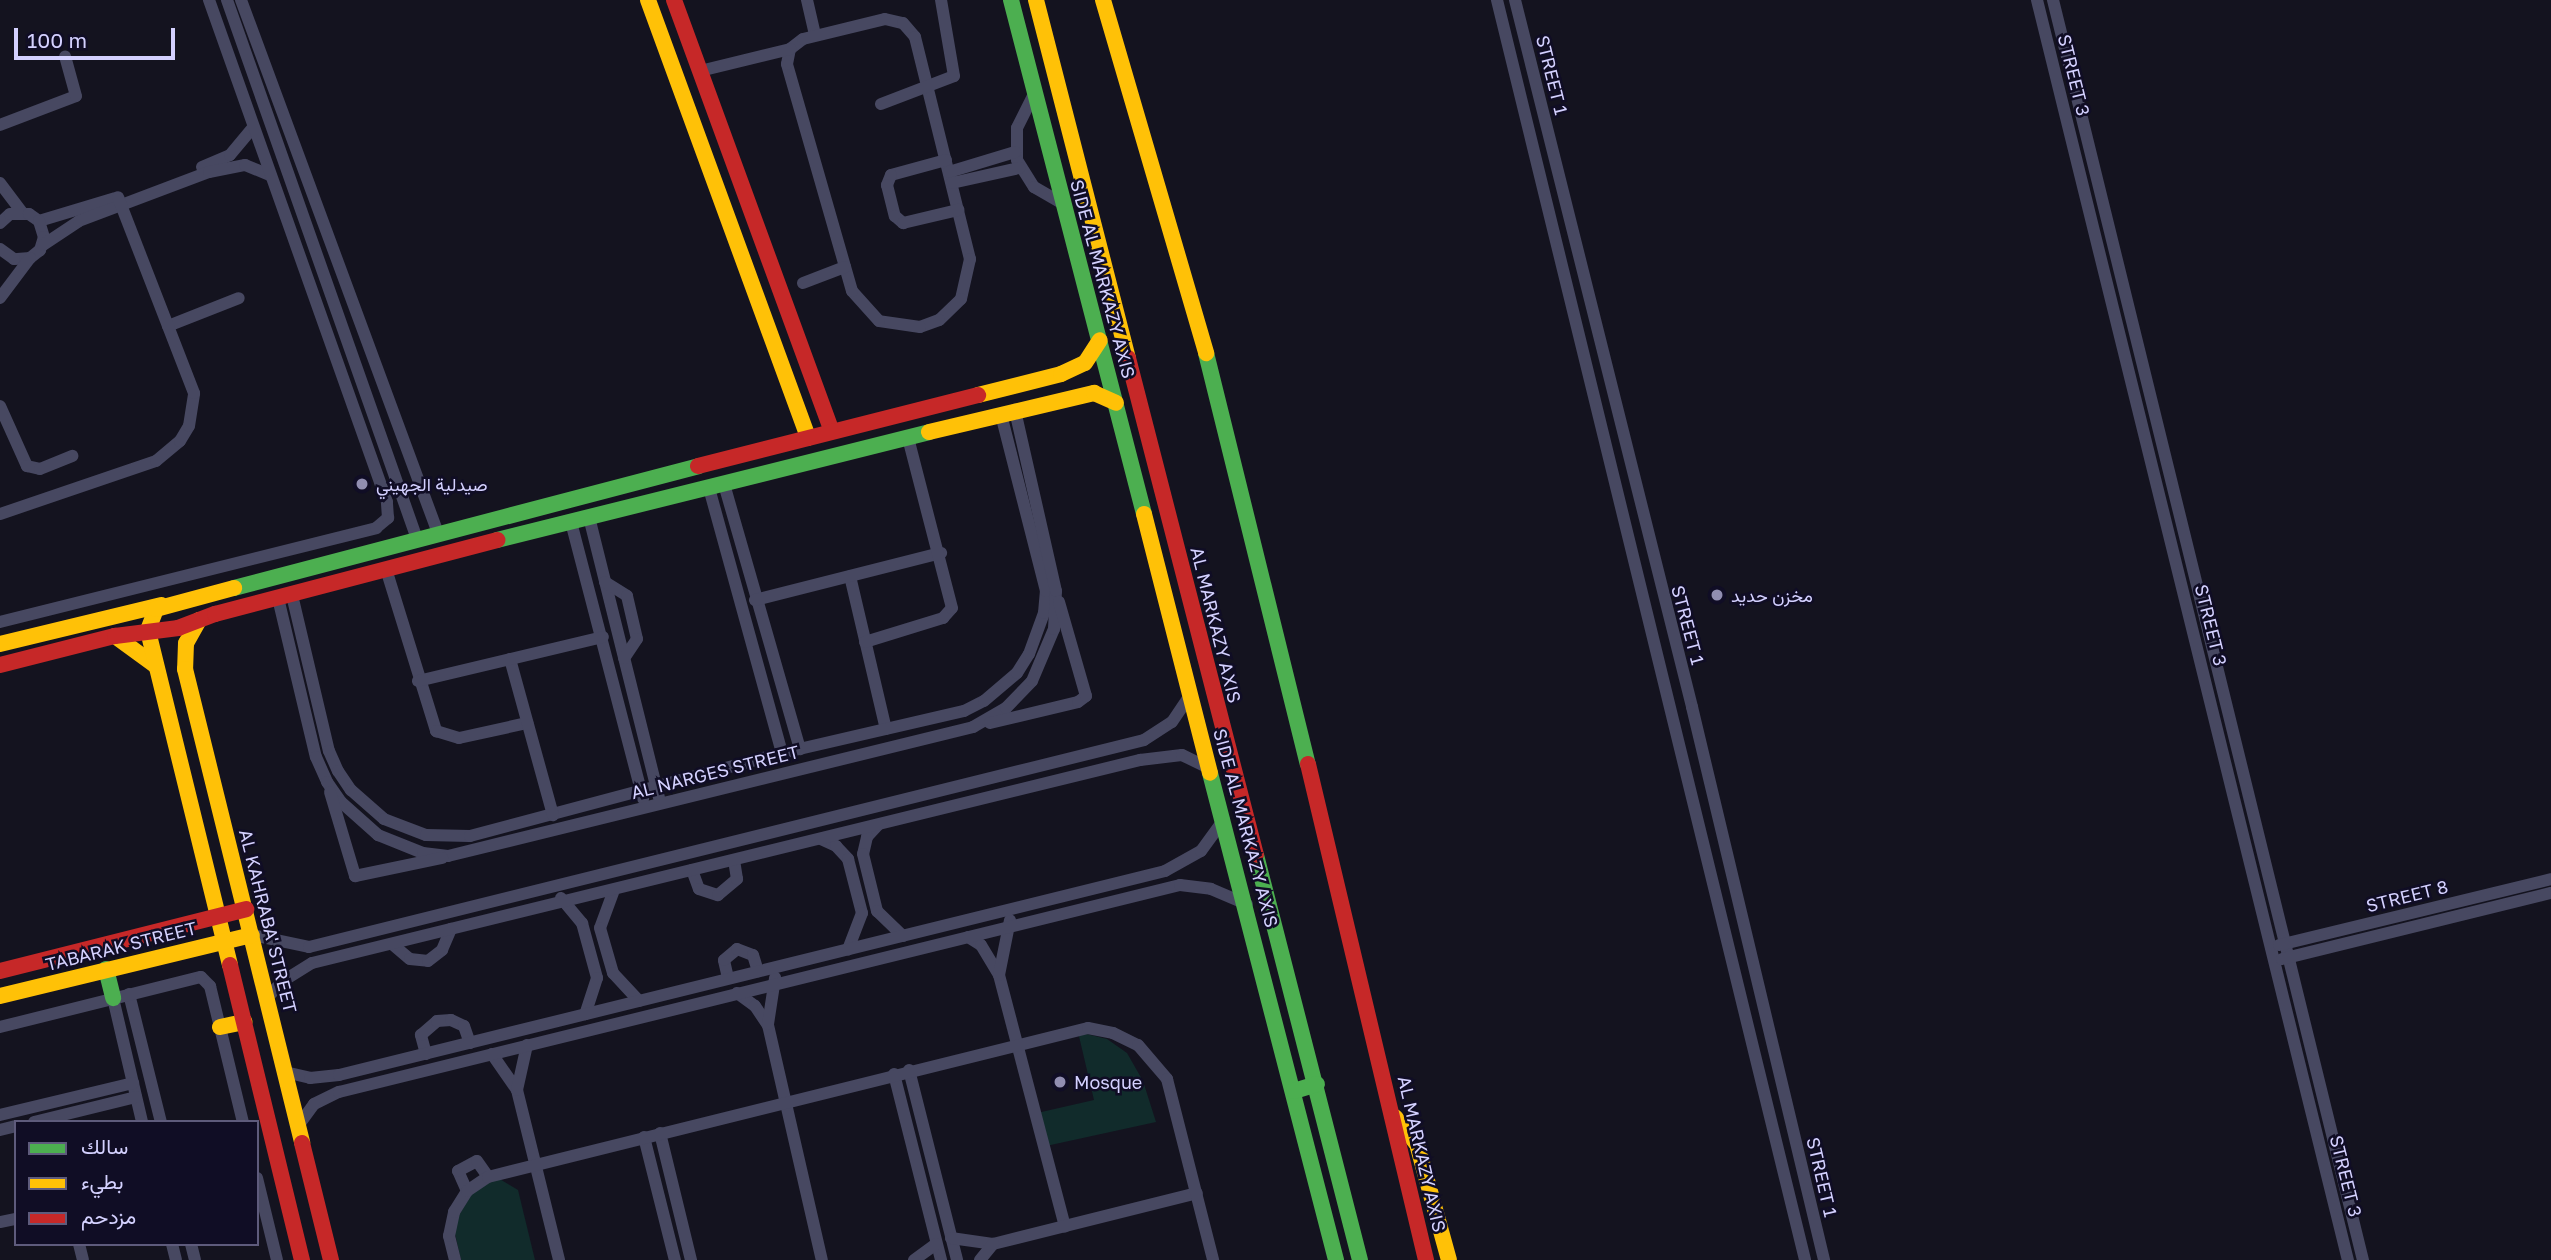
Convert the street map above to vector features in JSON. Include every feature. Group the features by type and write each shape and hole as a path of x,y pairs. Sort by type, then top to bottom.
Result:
{"main road":[{"path":"648,0 808,438"},
{"path":"674,0 832,431"},
{"name":"SIDE AL MARKAZY AXIS","path":"1011,0 1209,768 1247,904 1334,1258"},
{"name":"AL MARKAZY AXIS","path":"1036,0 1317,1084 1360,1260"},
{"name":"AL MARKAZY AXIS","path":"1103,0 1215,384 1395,1117 1426,1260"},
{"path":"691,117 703,122 716,113"},
{"path":"706,158 714,149 730,151"},
{"path":"0,644 1061,374 1086,363 1100,340"},
{"path":"1061,374 1068,386 1065,399"},
{"path":"0,664 115,636 148,630 168,630 505,538 1008,412 1094,393 1116,403"},
{"path":"499,516 505,538"},
{"name":"AL KAHRABA' STREET","path":"202,594 203,608 186,643 185,669 331,1260"},
{"path":"161,605 152,614 148,630 302,1260"},
{"path":"115,636 156,666"},
{"name":"TABARAK STREET","path":"0,971 246,909"},
{"name":"TABARAK STREET","path":"0,996 252,935"},
{"path":"106,969 121,996"},
{"path":"220,1027 244,1022"},
{"path":"1294,1091 1317,1084"},
{"path":"1395,1117 1417,1144 1449,1260"}],"street":[{"path":"241,0 438,533"},
{"path":"807,0 816,35"},
{"path":"881,104 950,81 956,73 941,0"},
{"name":"STREET 1","path":"1497,0 1610,450 1805,1260"},
{"name":"STREET 1","path":"1515,0 1824,1260"},
{"name":"STREET 3","path":"2036,0 2278,946"},
{"name":"STREET 3","path":"2053,0 2278,946 2296,1042 2348,1260"},
{"path":"0,622 376,528 383,525 390,510 210,4 227,1 417,539"},
{"path":"700,71 790,49 816,35 885,19 903,23 915,37 930,88 970,259 969,279 961,299 939,320 909,328 879,321 857,300 788,69 790,49"},
{"path":"0,125 76,96 65,56"},
{"path":"1035,92 1017,128 1015,152 1020,168 1034,187 1064,204"},
{"path":"0,298 43,244 79,221 120,200 230,155 253,128"},
{"path":"949,172 1015,152"},
{"path":"0,183 22,212 39,221 236,165 270,175"},
{"path":"958,211 903,223 895,216 887,185 891,175 1020,168"},
{"path":"0,514 156,461 180,441 191,418 194,393 120,200"},
{"path":"0,223 22,212"},
{"path":"39,221 43,244"},
{"path":"291,232 309,227"},
{"path":"0,249 14,259 30,258"},
{"path":"803,282 845,267"},
{"path":"168,326 239,298"},
{"path":"0,406 27,466 40,469 73,456"},
{"name":"AL NARGES STREET","path":"285,596 316,757 327,782 341,802 378,835 412,849 448,856 973,727 1006,708 1032,681 1049,647 1056,591 1008,412"},
{"name":"AL NARGES STREET","path":"285,596 329,751 338,771 366,806 404,828 448,837 552,815 657,789 782,753 964,711 984,701 1017,673 1038,634 1046,591 1008,412"},
{"path":"865,642 949,614 954,601 908,438"},
{"path":"1610,450 1626,447"},
{"path":"716,486 755,600 800,749"},
{"path":"716,486 782,753"},
{"path":"589,517 661,804"},
{"path":"571,522 603,637 645,808"},
{"path":"305,546 309,566"},
{"path":"755,600 941,553"},
{"path":"386,569 432,724 443,736 459,738 527,723"},
{"path":"850,576 886,729"},
{"path":"973,727 1078,702 1086,695 1056,591"},
{"path":"418,681 603,637"},
{"path":"510,659 552,815"},
{"path":"252,935 309,947 1144,740 1172,722 1191,694"},
{"path":"267,998 292,974 312,964 1167,754 1209,768"},
{"path":"327,782 355,876 448,856"},
{"path":"285,1072 324,1078 1176,868 1213,840 1224,819"},
{"path":"878,825 867,837 863,854 877,911 903,936"},
{"path":"820,839 836,846 848,859 862,913 848,949"},
{"path":"692,870 699,888 718,895 737,879 734,860"},
{"name":"STREET 8","path":"2278,946 2551,879"},
{"path":"298,1126 314,1104 339,1092 1180,885 1211,889 1247,904"},
{"path":"557,886 562,902 582,923 597,978 584,1014"},
{"path":"614,890 600,928 613,973 639,1001"},
{"name":"STREET 8","path":"2281,960 2551,893"},
{"path":"999,975 1011,926 1007,909"},
{"path":"392,944 410,959 428,961 442,950 451,929"},
{"path":"968,937 981,945 999,975 1065,1226"},
{"path":"728,978 724,960 737,949 753,955 758,971"},
{"name":"STREET 3","path":"2281,960 2309,1039 2363,1260"},
{"path":"768,1025 777,984 773,968"},
{"path":"0,1027 201,977 210,986 243,1120"},
{"path":"737,993 755,1006 768,1025 822,1260"},
{"path":"121,996 133,1083 142,1120"},
{"path":"121,996 160,1120"},
{"path":"426,1054 421,1035 437,1021 451,1020 464,1026 470,1043"},
{"path":"455,1260 450,1223 467,1191 488,1177 1017,1042 1088,1028 1113,1032 1138,1045 1171,1087 1213,1260"},
{"path":"2296,1042 2309,1039"},
{"path":"517,1090 527,1045"},
{"path":"492,1054 517,1090 559,1260"},
{"path":"909,1070 957,1260"},
{"path":"894,1074 941,1260"},
{"path":"0,1115 133,1083"},
{"path":"42,1120 136,1097"},
{"path":"660,1133 691,1260"},
{"path":"644,1137 675,1260"},
{"path":"467,1191 458,1171 477,1161 488,1177"},
{"path":"259,1186 278,1260"},
{"path":"951,1238 993,1244 1197,1193"},
{"path":"914,1260 936,1244"},
{"path":"979,1260 993,1244"}],"green space":[{"path":"1078,1032 1107,1039 1127,1053 1143,1081 1156,1122 1046,1146 1037,1113 1094,1100"},
{"path":"498,1178 518,1190 535,1260 461,1260 453,1225 473,1192"}],"traffic: fast":[{"path":"1011,0 1144,514"},
{"path":"1206,353 1308,764"},
{"path":"497,540 929,432"},
{"path":"234,588 698,466"},
{"path":"1210,773 1336,1260"},
{"path":"1256,855 1360,1260"},
{"path":"106,969 113,998"},
{"path":"1294,1091 1317,1084"}],"traffic: slow":[{"path":"648,0 808,438"},
{"path":"1036,0 1128,358"},
{"path":"1103,0 1206,353"},
{"path":"978,395 1061,374 1085,363 1100,340"},
{"path":"929,432 1094,393 1116,403"},
{"path":"1144,514 1210,773"},
{"path":"230,965 148,630 156,609 234,588"},
{"path":"0,644 161,605"},
{"path":"199,620 186,643 185,669 302,1143"},
{"path":"115,636 156,666"},
{"path":"0,996 252,935"},
{"path":"220,1027 244,1022"},
{"path":"1395,1117 1417,1144 1449,1260"}],"traffic: jam":[{"path":"674,0 832,431"},
{"path":"1128,358 1256,855"},
{"path":"698,466 978,395"},
{"path":"0,665 115,636 178,628 215,614 497,540"},
{"path":"1308,764 1426,1260"},
{"path":"0,971 246,909"},
{"path":"230,965 302,1260"},
{"path":"302,1143 331,1260"}],"place":[{"name":"صيدلية الجهيني","path":"362,484"},
{"name":"مخزن حديد","path":"1717,595"},
{"name":"Mosque","path":"1060,1082"}]}
